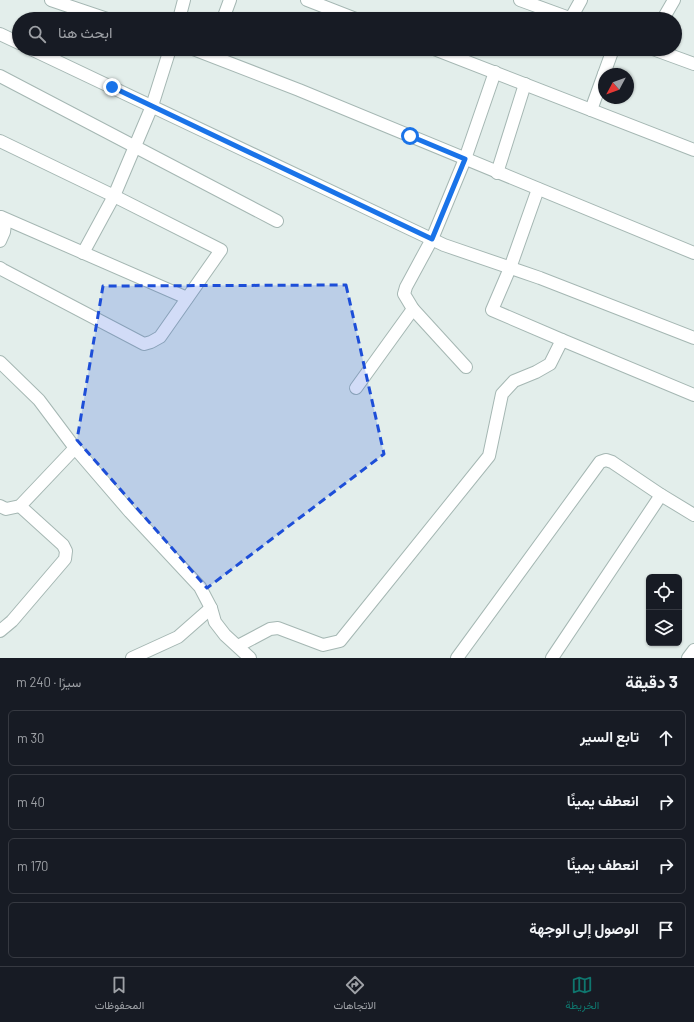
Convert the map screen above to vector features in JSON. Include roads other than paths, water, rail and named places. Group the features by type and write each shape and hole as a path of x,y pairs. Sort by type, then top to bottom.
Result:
{"street":[{"path":"51,0 86,12"},
{"path":"181,12 184,0"},
{"path":"226,12 230,0"},
{"path":"307,0 338,12"},
{"path":"520,0 552,12"},
{"path":"575,12 581,0"},
{"path":"667,12 674,0"},
{"path":"0,34 12,40"},
{"path":"46,56 444,245 540,278 694,338"},
{"path":"83,253 114,196 152,106 168,56"},
{"path":"219,56 498,173 694,253"},
{"path":"453,56 694,150"},
{"path":"606,68 611,56"},
{"path":"672,56 694,64"},
{"path":"466,367 413,308 404,294 406,287 432,239 465,159 495,72"},
{"path":"0,76 277,221"},
{"path":"498,173 525,84"},
{"path":"591,110 598,91"},
{"path":"0,141 221,250 160,337 144,344 0,268"},
{"path":"538,189 510,268 492,310 694,395"},
{"path":"1,217 187,298"},
{"path":"0,241 4,232 5,224 1,217"},
{"path":"356,388 413,308"},
{"path":"238,646 270,629 278,628 323,646 340,641 488,456 502,394 514,380 536,372 550,364 562,340"},
{"path":"0,362 39,400 75,448 130,512 200,587 211,608 215,622 225,635 250,658"},
{"path":"0,506 6,510 20,506 75,448"},
{"path":"456,658 600,462 606,460 612,462 662,495 692,510"},
{"path":"552,658 662,495"},
{"path":"0,631 12,621 66,559 66,551 63,545 20,506"},
{"path":"132,658 178,637 211,608"},
{"path":"688,658 694,650"}]}
